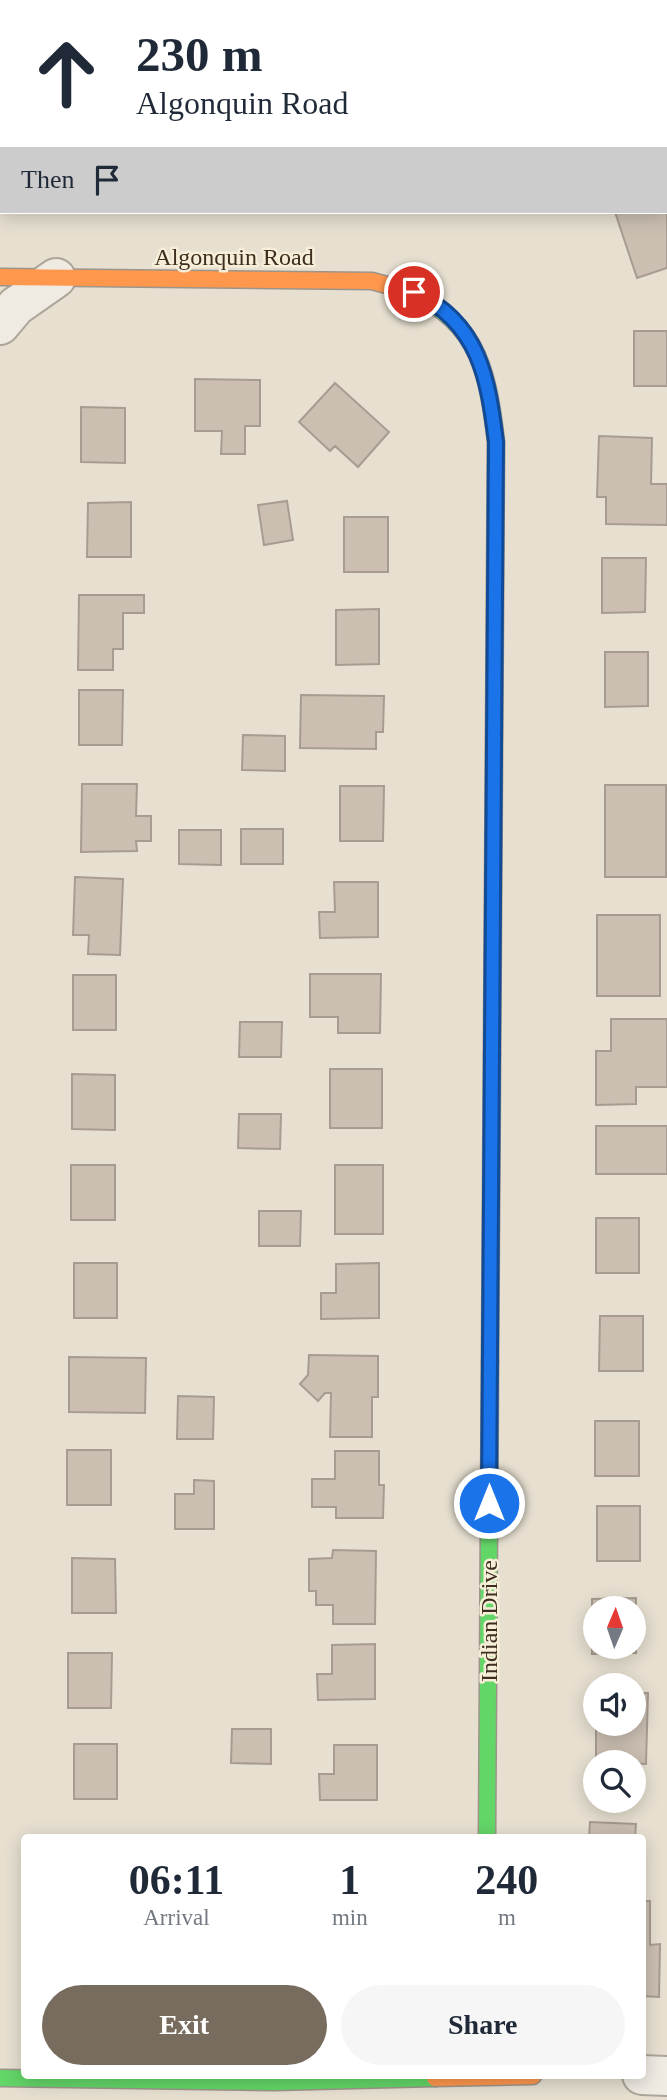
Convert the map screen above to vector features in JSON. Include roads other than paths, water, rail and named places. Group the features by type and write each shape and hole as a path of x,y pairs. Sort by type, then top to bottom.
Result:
{"street":[{"name":"Algonquin Road","path":"0,277 372,281 400,286 428,299 455,322"},
{"path":"0,325 16,306 55,278"},
{"name":"Indian Drive","path":"455,322 472,345 485,370 496,442 487,1834"},
{"path":"646,2075 667,2076"},
{"path":"201,2079 274,2082 346,2079"},
{"path":"483,2079 483,2100"}]}
